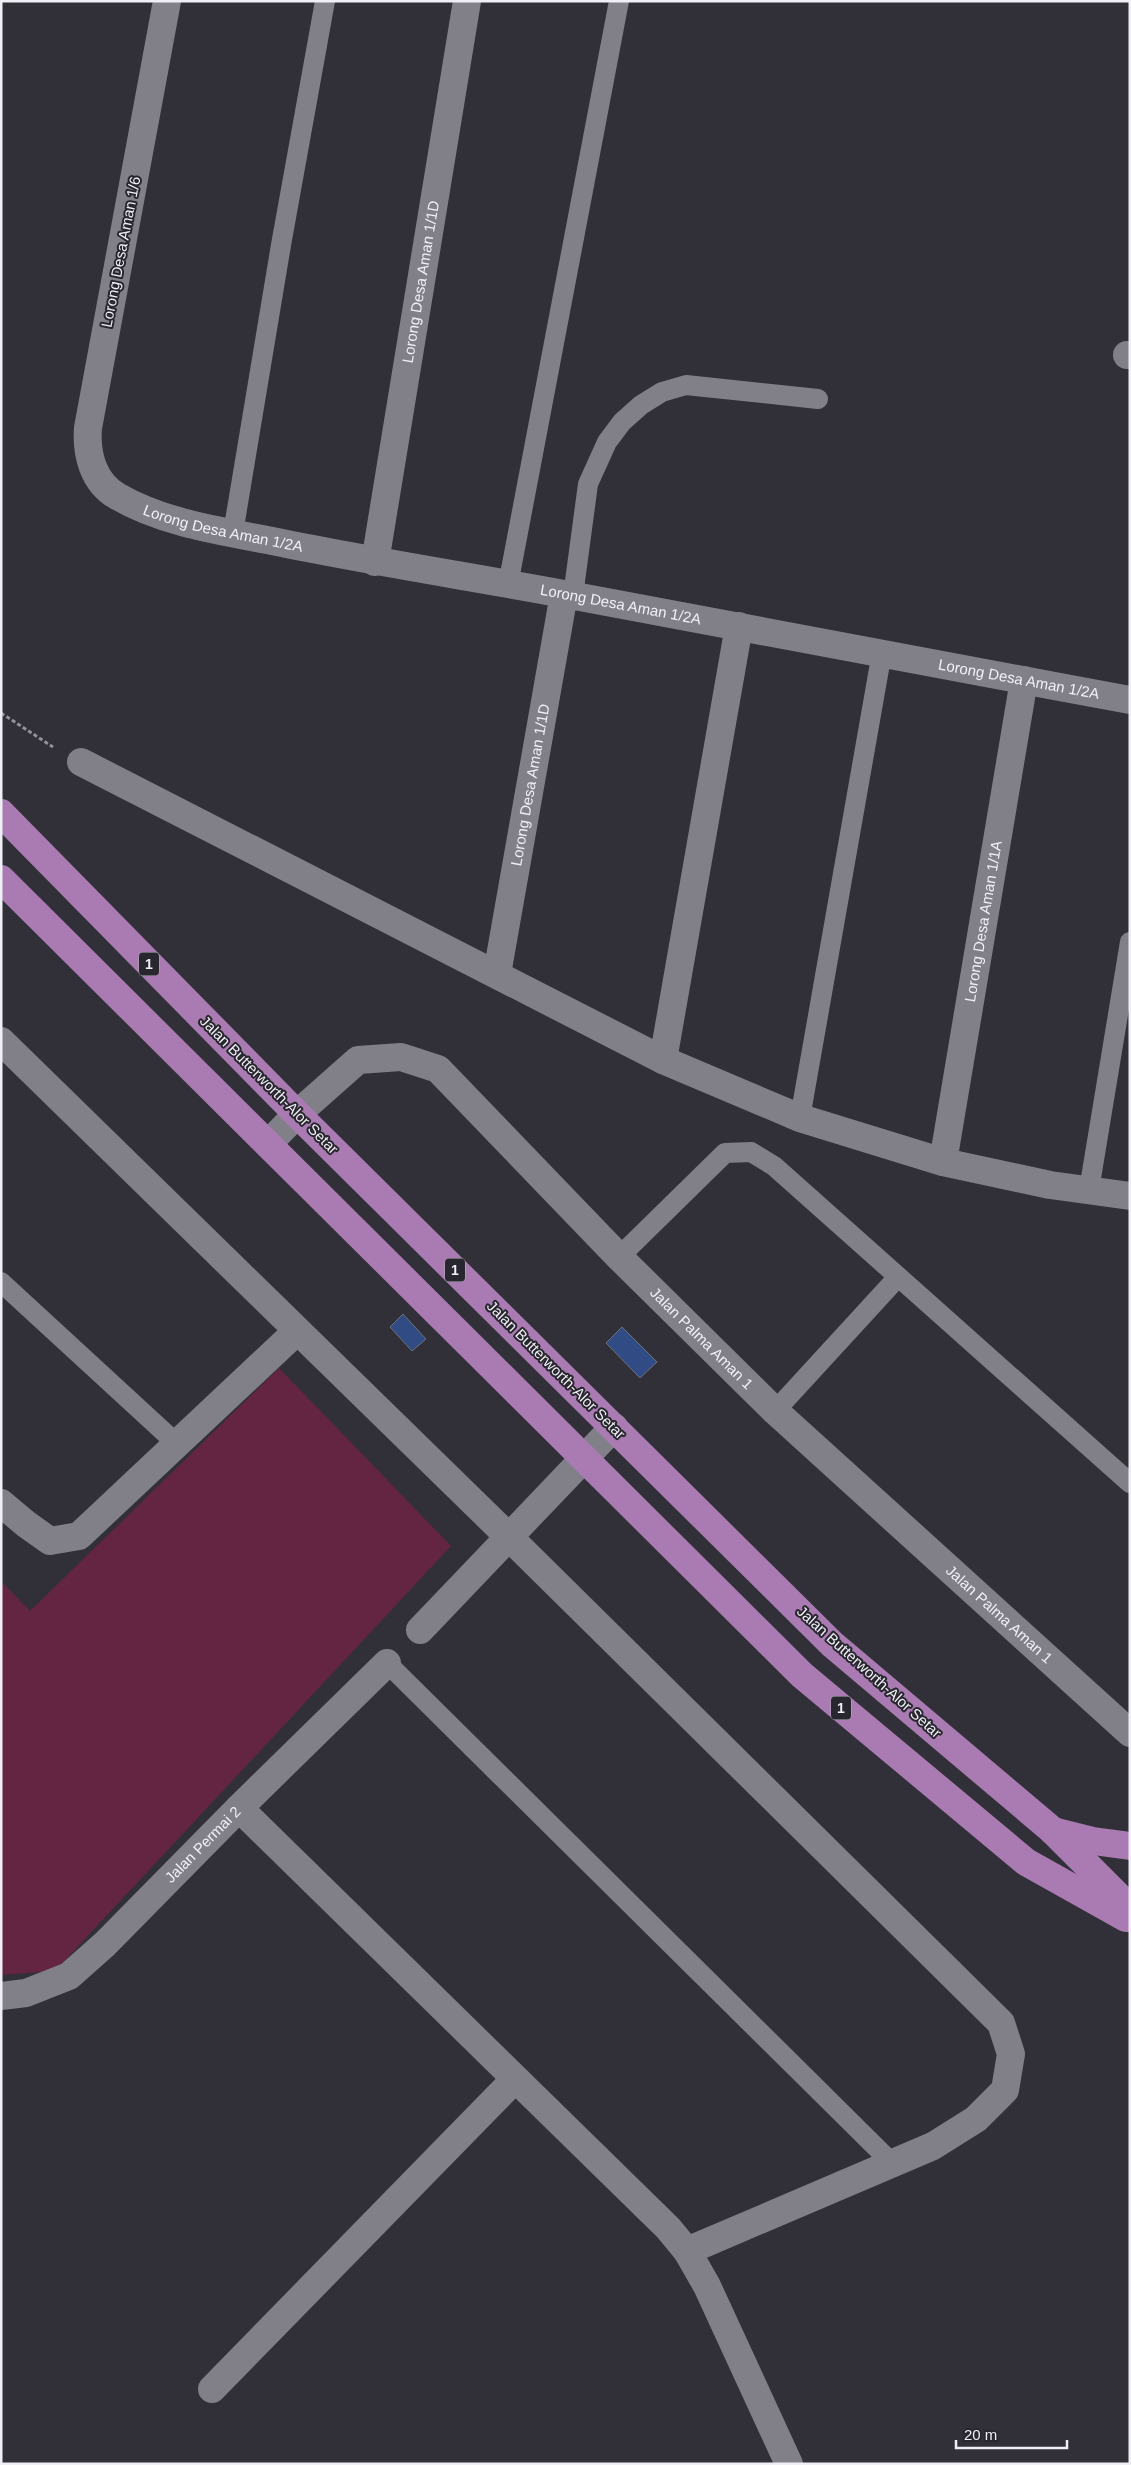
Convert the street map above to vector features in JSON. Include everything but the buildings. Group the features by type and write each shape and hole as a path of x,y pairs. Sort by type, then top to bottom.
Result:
{"main road":[{"name":"Jalan Butterworth-Alor Setar","path":"1,813 298,1114 832,1644 1052,1830 1130,1908"},
{"name":"1","path":"1,879 809,1681 1026,1862 1130,1920"},
{"path":"1052,1830 1093,1841 1130,1846"}],"street":[{"name":"Lorong Desa Aman 1/6","path":"115,495 104,486 95,472 87,445 88,428 167,1"},
{"name":"Lorong Desa Aman 1/1D","path":"375,562 467,1"},
{"name":"Lorong Desa Aman 1/2A","path":"115,495 159,515 233,533 375,562 882,652 1130,700"},
{"name":"Lorong Desa Aman 1/1D","path":"497,974 569,595"},
{"path":"664,1060 739,626"},
{"name":"Lorong Desa Aman 1/1A","path":"943,1162 1024,680"},
{"path":"81,762 664,1060 800,1118 943,1162 1130,1196"},
{"path":"1,1041 509,1537 1001,2023 1012,2054 1005,2090 976,2119 933,2146 687,2251"},
{"name":"Jalan Palma Aman 1","path":"268,1144 358,1060 401,1057 438,1069 619,1257 775,1411 1130,1733"},
{"path":"1,1502 26,1524 50,1541 79,1536 297,1331"},
{"path":"420,1630 614,1427"},
{"name":"Jalan Permai 2","path":"1,1996 26,1994 69,1976 105,1944 238,1808 387,1663"},
{"path":"238,1808 668,2228 687,2251 707,2286 789,2464"},
{"path":"212,2389 515,2079"}],"lane":[{"path":"233,533 281,245 325,1"},
{"path":"508,585 619,1"},
{"path":"569,595 588,484 608,442 622,422 641,405 662,392 686,385 818,399"},
{"path":"800,1118 882,652"},
{"path":"1090,1190 1130,942"},
{"path":"619,1257 725,1153 751,1152 774,1166 1130,1483"},
{"path":"775,1411 898,1277"},
{"path":"1,1282 176,1443"},
{"path":"387,1663 892,2163"}],"path":[{"path":"1,713 36,738 81,762"}],"shaded area":[{"path":"279,1368 451,1546 55,1971 1,1975 1,1581 30,1611"}]}
